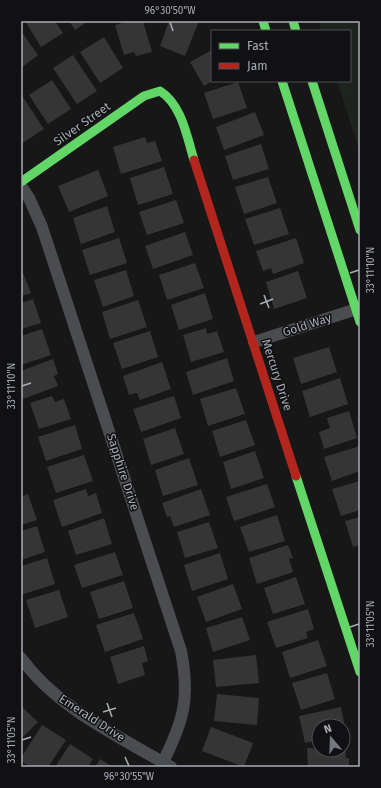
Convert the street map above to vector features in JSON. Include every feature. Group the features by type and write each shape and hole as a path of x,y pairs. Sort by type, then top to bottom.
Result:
{"street":[{"path":"282,82 358,308 360,322"},
{"path":"312,82 360,230"},
{"name":"Silver Street","path":"21,182 133,103 152,92 160,92"},
{"name":"Mercury Drive","path":"160,92 167,95 172,101 182,123 360,672"},
{"name":"Sapphire Drive","path":"21,186 29,198 42,227 181,651 186,684 184,709 167,765"},
{"name":"Gold Way","path":"254,342 358,308"},
{"name":"Emerald Drive","path":"21,658 41,682 63,701 91,720 167,765"}],"shaded area":[{"path":"318,21 360,21 360,152 337,82 351,82 351,30 321,30"}],"building":[{"path":"25,21 55,21 63,33 41,47"},
{"path":"69,21 88,21 75,30"},
{"path":"128,21 143,21 152,52 136,56 134,52 124,55 115,25"},
{"path":"169,21 199,21 185,56 160,46"},
{"path":"21,31 38,55 21,68"},
{"path":"104,37 123,68 100,83 80,52"},
{"path":"211,51 211,82 204,86 190,62"},
{"path":"73,55 97,91 77,104 53,68"},
{"path":"52,80 71,109 48,124 29,95"},
{"path":"238,82 247,108 213,119 204,93"},
{"path":"21,94 44,129 21,144"},
{"path":"255,112 264,135 224,150 216,127"},
{"path":"145,137 147,143 155,141 162,161 121,174 113,147"},
{"path":"261,144 269,169 233,180 225,156"},
{"path":"164,167 173,194 138,205 130,178"},
{"path":"98,170 108,196 69,212 58,186"},
{"path":"268,177 277,203 244,214 235,187"},
{"path":"176,200 184,223 147,235 139,212"},
{"path":"107,206 115,232 81,244 73,218"},
{"path":"280,208 289,234 254,245 245,219"},
{"path":"185,232 193,255 153,269 145,246"},
{"path":"119,238 127,263 90,275 82,250"},
{"path":"296,238 304,263 273,274 271,268 263,271 256,251"},
{"path":"195,263 204,288 167,300 159,275"},
{"path":"21,268 31,293 21,296"},
{"path":"126,270 134,296 103,307 94,280"},
{"path":"298,271 307,298 274,309 266,282"},
{"path":"205,293 213,319 179,330 171,305"},
{"path":"33,299 41,323 21,329 21,303"},
{"path":"138,300 147,327 110,339 102,312"},
{"path":"206,328 207,334 217,331 224,352 191,362 183,335"},
{"path":"42,329 51,355 21,365 21,336"},
{"path":"150,331 158,357 122,369 113,343"},
{"path":"329,347 337,372 301,384 293,358"},
{"path":"227,358 234,381 193,395 186,372"},
{"path":"53,359 58,374 54,376 58,386 23,399 21,393 21,371"},
{"path":"162,362 171,389 140,400 137,393 129,395 123,376"},
{"path":"340,378 348,404 310,417 302,391"},
{"path":"236,388 245,414 208,426 200,399"},
{"path":"52,396 55,402 64,399 71,419 39,429 30,403"},
{"path":"174,396 181,418 141,432 133,409"},
{"path":"349,411 357,438 324,449 319,432 330,428 327,418"},
{"path":"246,420 255,445 220,457 212,431"},
{"path":"75,425 82,449 46,461 38,437"},
{"path":"175,428 184,454 151,465 143,439"},
{"path":"360,446 360,471 332,481 324,457"},
{"path":"255,451 264,478 231,489 223,462"},
{"path":"84,455 93,481 56,493 47,467"},
{"path":"189,458 198,485 163,496 155,470"},
{"path":"360,481 360,510 341,516 332,489"},
{"path":"267,484 275,507 234,521 226,497"},
{"path":"86,489 88,496 96,493 102,513 62,527 53,500"},
{"path":"201,489 210,515 174,527 170,516 167,517 162,503"},
{"path":"28,494 37,520 21,525 21,497"},
{"path":"277,515 285,541 249,552 240,527"},
{"path":"360,517 360,545 353,547 345,521"},
{"path":"104,518 112,544 76,555 68,531"},
{"path":"209,522 218,548 185,558 177,532"},
{"path":"37,526 45,552 21,560 21,531"},
{"path":"288,545 293,558 289,559 293,572 257,584 249,558"},
{"path":"115,552 123,575 82,588 74,565"},
{"path":"220,553 228,579 192,591 184,565"},
{"path":"47,558 55,584 21,595 21,566"},
{"path":"296,577 305,604 273,614 264,588"},
{"path":"124,581 133,608 99,619 90,592"},
{"path":"233,584 242,609 206,622 197,597"},
{"path":"59,590 68,617 35,628 26,600"},
{"path":"308,609 314,629 306,632 308,638 276,648 267,622"},
{"path":"134,613 143,639 105,652 96,625"},
{"path":"242,617 250,640 213,652 206,628"},
{"path":"318,640 327,666 290,678 282,652"},
{"path":"144,646 148,661 142,663 145,675 118,684 110,657"},
{"path":"256,655 259,683 216,687 213,660"},
{"path":"327,673 335,699 301,710 292,683"},
{"path":"217,694 259,698 257,725 214,721"},
{"path":"21,706 38,722 21,739"},
{"path":"341,707 343,718 311,718 311,742 305,743 299,716"},
{"path":"42,725 66,740 48,767 30,767 21,761 21,758"},
{"path":"211,727 253,743 244,767 202,751"},
{"path":"70,744 93,759 88,767 55,767"},
{"path":"307,748 311,748 311,758 349,758 349,767 308,767"},
{"path":"100,759 113,767 95,767"}],"traffic: fast":[{"path":"263,21 266,30"},
{"path":"293,21 296,30"},
{"path":"282,82 360,322"},
{"path":"312,82 360,230"},
{"path":"21,182 144,96 160,91 174,104 179,113 194,160"},
{"path":"296,476 360,672"}],"traffic: jam":[{"path":"194,160 296,476"}]}
